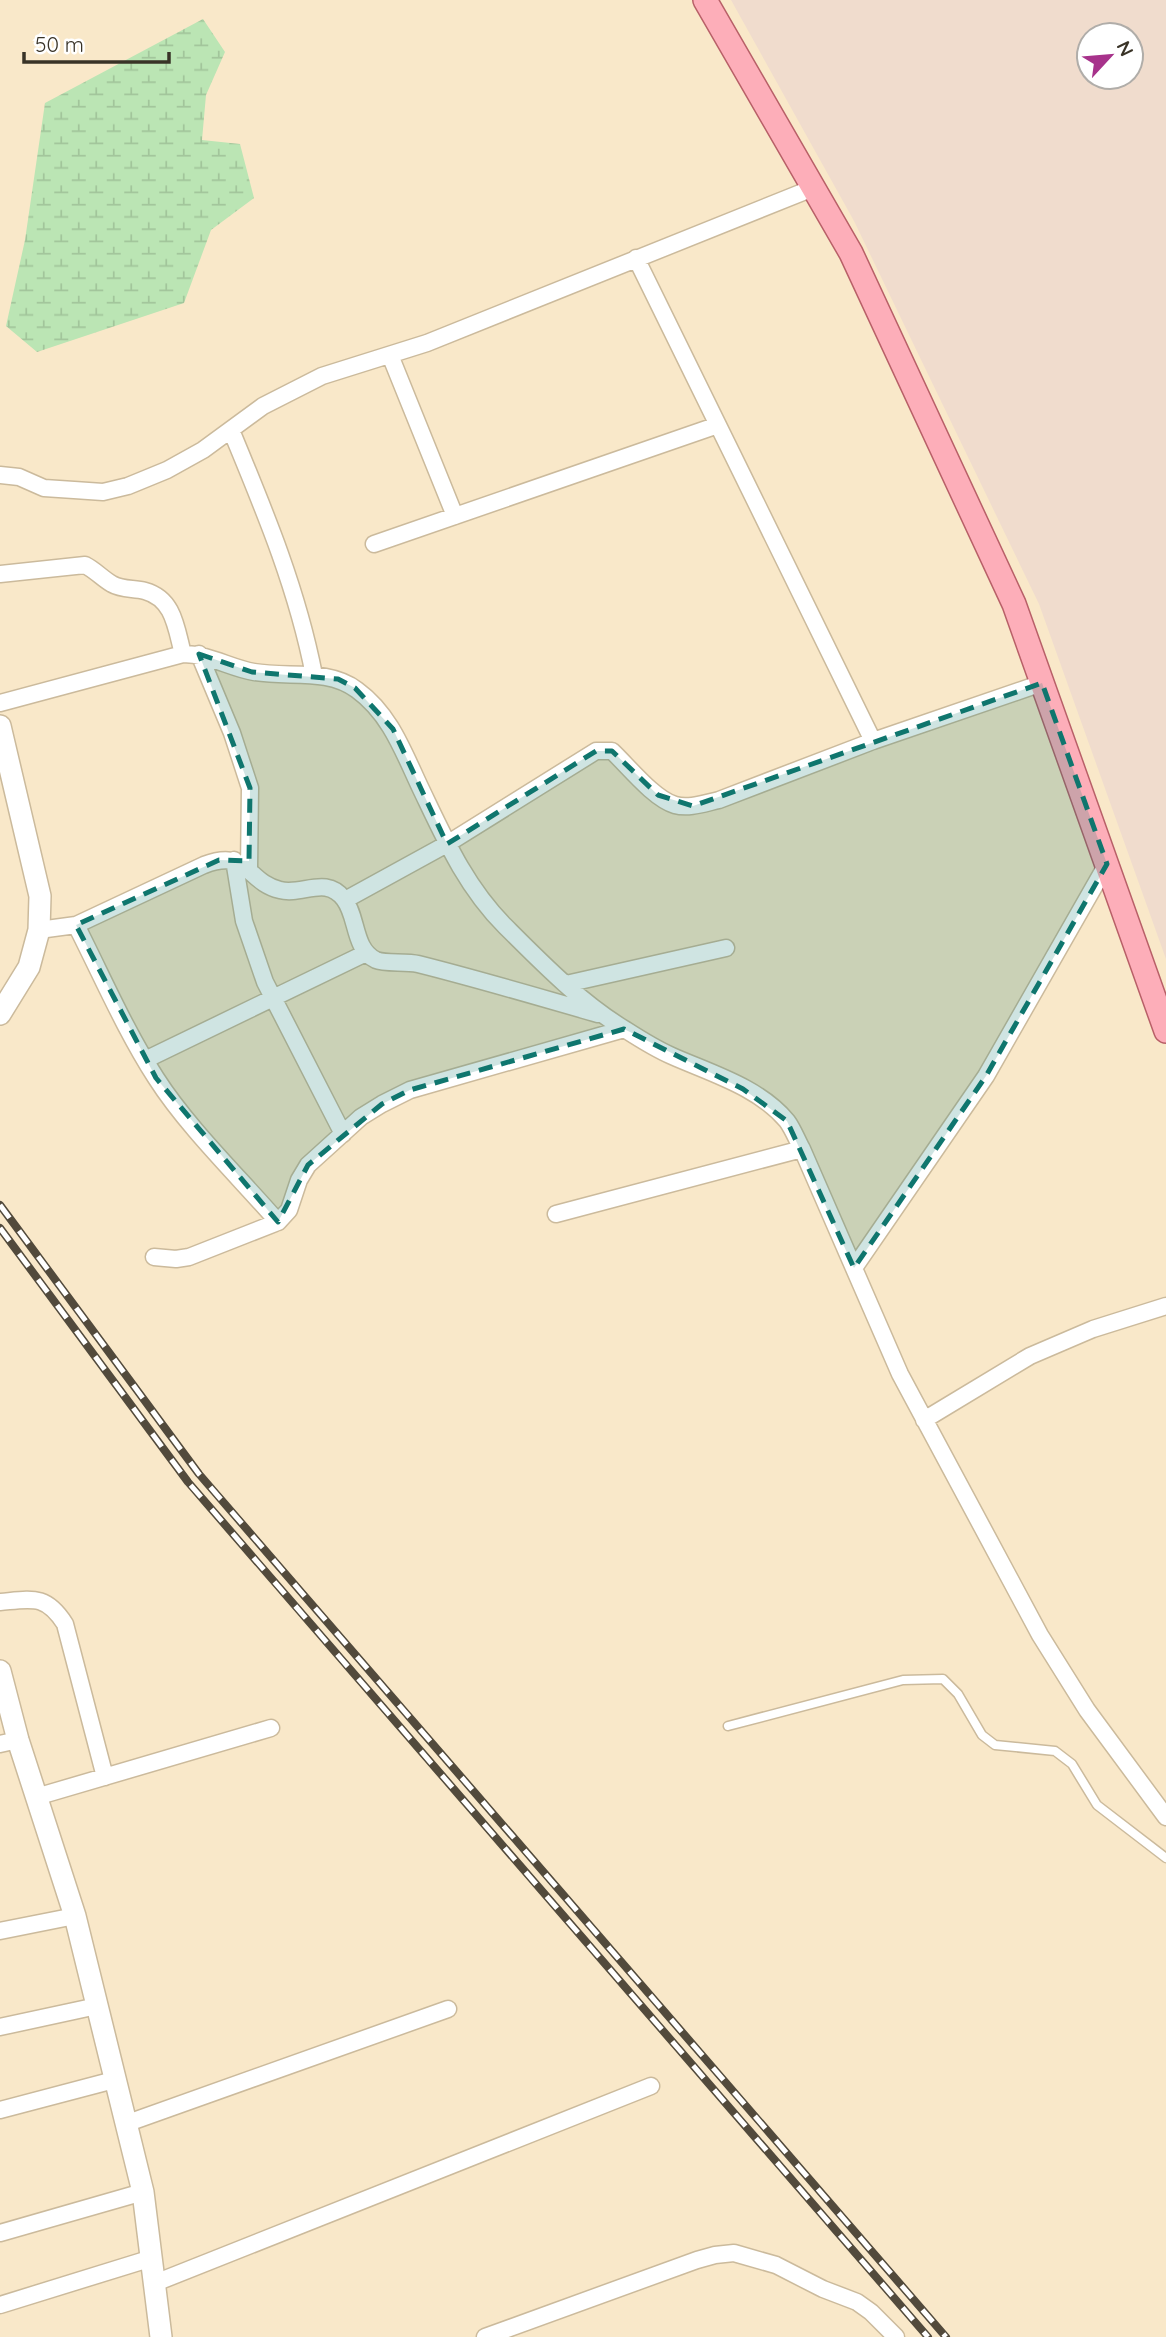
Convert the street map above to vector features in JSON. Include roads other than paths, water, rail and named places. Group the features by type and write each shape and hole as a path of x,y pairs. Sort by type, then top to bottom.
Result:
{"main road":[{"path":"705,0 851,253 1014,604 1166,1031"},
{"path":"0,726 40,895 39,930 29,967 0,1014"},
{"path":"0,1671 9,1742 36,1797 75,1916 143,2192 161,2337"}],"street":[{"path":"0,475 19,477 44,488 103,492 128,486 167,470 203,450 263,406 322,376 427,343 813,187"},
{"path":"636,258 873,741"},
{"path":"390,355 456,516"},
{"path":"374,544 718,425"},
{"path":"231,430 292,584 306,630 314,675"},
{"path":"0,574 85,565 97,571 111,584 156,595 166,603 232,733 250,788 249,870"},
{"path":"0,703 191,654 252,672 338,679 371,701 393,729 447,844 481,902 566,984 624,1029 669,1055 715,1074 766,1103 787,1121 802,1149 900,1374 1040,1635 1087,1710 1166,1817"},
{"path":"345,900 447,844 596,751 612,751 658,795 675,804 693,806 719,800 873,741 1042,683"},
{"path":"39,930 76,925 204,865 219,860 234,860 278,890 291,891 323,886 334,890 345,900 366,953 378,961 412,962 607,1016"},
{"path":"234,860 244,921 272,998 343,1134"},
{"path":"854,1268 986,1076 1107,864"},
{"path":"76,925 145,1060 176,1106 278,1222"},
{"path":"566,984 726,948"},
{"path":"145,1060 366,953"},
{"path":"154,1257 189,1257 278,1222 289,1210 299,1180 308,1165 361,1117 410,1090 624,1029"},
{"path":"556,1214 802,1149"},
{"path":"924,1420 1030,1356 1093,1329 1166,1306"},
{"path":"0,1602 42,1601 56,1609 65,1624 105,1777"},
{"path":"36,1797 271,1728"},
{"path":"0,1931 75,1916"},
{"path":"0,2027 97,2006"},
{"path":"125,2124 448,2009"},
{"path":"0,2110 114,2080"},
{"path":"155,2283 651,2086"},
{"path":"0,2233 143,2192"},
{"path":"485,2337 697,2260 734,2253 776,2265 857,2302 896,2337"},
{"path":"0,2305 152,2258"}],"lane":[{"path":"728,1726 903,1680 943,1679 958,1694 982,1735 995,1745 1055,1751 1072,1764 1097,1805 1166,1858"}],"railway":[{"path":"0,1205 199,1474 946,2337"},
{"path":"0,1228 188,1482 928,2337"}]}
